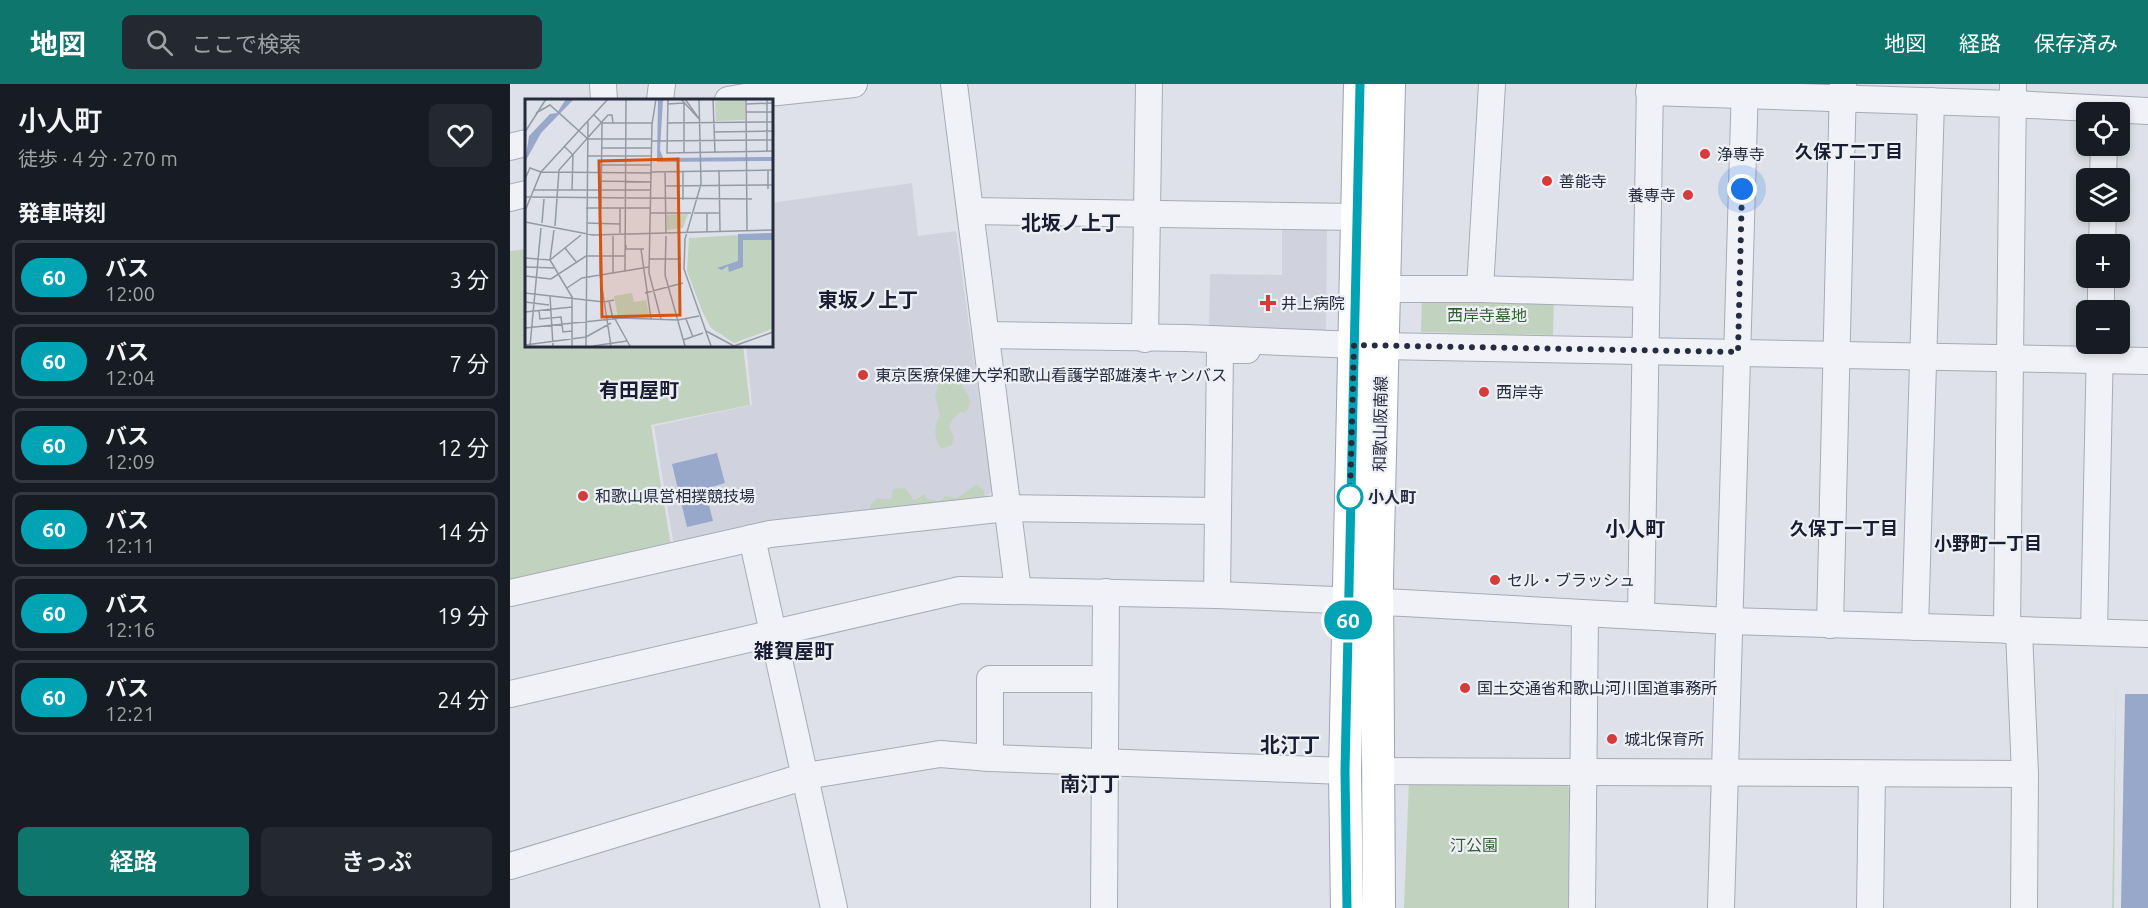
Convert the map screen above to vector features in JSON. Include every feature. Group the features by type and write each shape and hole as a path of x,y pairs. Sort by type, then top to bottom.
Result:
{"main road":[{"name":"和歌山阪南線","path":"1347,908 1345,771 1362,601 1368,346 1357,217 1360,84"},
{"name":"和歌山阪南線","path":"1368,346 1383,289 1389,84"},
{"name":"和歌山阪南線","path":"1362,601 1378,771 1379,908"}],"street":[{"path":"603,84 604,99"},
{"path":"660,99 662,84"},
{"path":"734,99 854,84"},
{"path":"954,84 1018,591"},
{"path":"1145,339 1149,84"},
{"path":"1480,289 1492,84"},
{"path":"1641,616 1649,88 1843,91 1931,101 2013,94 2076,106"},
{"path":"1721,908 1744,90"},
{"path":"1830,625 1843,91"},
{"path":"2013,94 2010,359 2013,630 2025,774 2024,908"},
{"path":"1915,627 1931,101"},
{"path":"2130,111 2148,111"},
{"path":"510,147 525,143"},
{"path":"510,198 525,194"},
{"path":"971,211 1357,217"},
{"path":"1383,289 1480,289 1646,294"},
{"path":"986,335 1186,338 1368,346 2010,359 2076,354"},
{"path":"1217,595 1220,350 1263,351 1288,342"},
{"path":"2094,632 2100,354"},
{"path":"2112,354 2148,360"},
{"path":"510,592 752,538 1007,508 1217,511"},
{"path":"752,538 834,908"},
{"path":"510,694 960,590 1217,595 1729,621 2148,634"},
{"path":"1104,908 1106,592"},
{"path":"1582,908 1585,614"},
{"path":"990,758 990,679 1105,679"},
{"path":"510,866 806,776 940,754 990,758 1345,771"},
{"path":"1378,771 1582,770 2025,774"},
{"path":"1870,908 1872,774"}],"shaded area":[{"name":"東京医療保健大学和歌山看護学部雄湊キャンバス","path":"912,183 918,236 956,231 992,491 983,501 674,546 654,426 752,405 746,346 772,346 772,203"},
{"name":"井上病院","path":"1282,227 1327,227 1326,333 1209,331 1210,274 1282,275"}],"green space":[{"path":"525,249 525,346 743,346 750,405 651,425 671,546 510,583 510,251"},
{"name":"西岸寺墓地","path":"1422,296 1554,298 1553,335 1421,332"},
{"path":"953,378 966,392 970,401 967,410 957,415 949,426 954,437 952,445 941,449 935,432 940,415 935,397 939,380"},
{"path":"977,484 984,491 984,496 979,499 869,512 871,504 877,498 891,499 893,489 905,488 914,500 924,494 928,499 940,501 945,496 957,498"},
{"path":"2116,679 2114,908 2112,908"},
{"name":"汀公園","path":"1409,780 1565,783 1573,792 1573,908 1404,908"}],"water":[{"path":"717,453 725,483 705,489 713,521 687,527 672,464"},
{"path":"2125,694 2148,694 2148,908 2121,908"}],"bus line":[{"name":"60","path":"1347,908 1345,771 1360,84"}],"place":[{"name":"浄専寺","path":"1705,154"},
{"name":"善能寺","path":"1547,181"},
{"name":"養専寺","path":"1688,195"},
{"name":"井上病院","path":"1268,303"},
{"name":"東京医療保健大学和歌山看護学部雄湊キャンバス","path":"863,375"},
{"name":"西岸寺","path":"1484,392"},
{"name":"和歌山県営相撲競技場","path":"583,496"},
{"name":"小人町","path":"1350,497"},
{"name":"セル・ブラッシュ","path":"1495,580"},
{"name":"国土交通省和歌山河川国道事務所","path":"1465,688"},
{"name":"城北保育所","path":"1612,739"}],"district":[{"name":"久保丁二丁目","path":"1849,152"},
{"name":"北坂ノ上丁","path":"1071,223"},
{"name":"東坂ノ上丁","path":"868,300"},
{"name":"有田屋町","path":"639,390"},
{"name":"小人町","path":"1635,529"},
{"name":"久保丁一丁目","path":"1844,529"},
{"name":"小野町一丁目","path":"1988,544"},
{"name":"雑賀屋町","path":"794,651"},
{"name":"北汀丁","path":"1290,745"},
{"name":"南汀丁","path":"1090,784"}],"route":[{"path":"1350,497 1354,345 1738,352 1742,189"}]}
